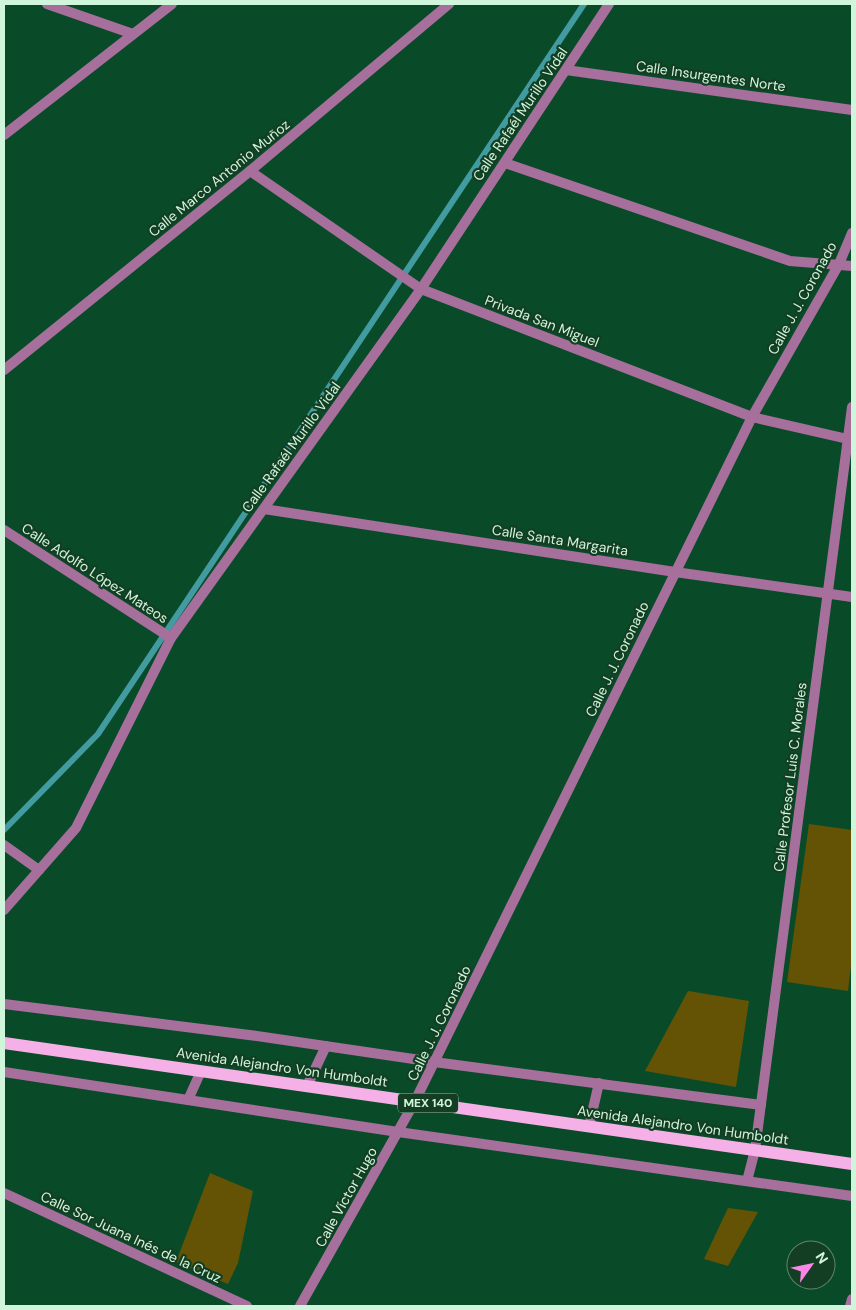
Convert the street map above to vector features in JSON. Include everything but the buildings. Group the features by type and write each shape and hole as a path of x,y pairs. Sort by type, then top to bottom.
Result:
{"main road":[{"name":"Avenida Alejandro Von Humboldt","path":"4,1043 852,1164"}],"street":[{"path":"47,4 133,34"},
{"path":"4,135 172,4"},
{"name":"Calle Marco Antonio Muñoz","path":"4,370 250,171 450,4"},
{"name":"Calle Rafaél Murillo Vidal","path":"4,910 76,828 171,638 421,289 609,4"},
{"name":"Calle Insurgentes Norte","path":"566,70 852,110"},
{"path":"504,163 790,261 852,266"},
{"name":"Privada San Miguel","path":"250,171 421,289 752,417 850,439"},
{"name":"Calle J. J. Coronado","path":"415,1102 752,417 839,264 852,234"},
{"name":"Calle Profesor Luis C. Morales","path":"747,1181 755,1150 827,594 850,439 852,407"},
{"name":"Calle Santa Margarita","path":"264,509 852,597"},
{"name":"Calle Adolfo López Mateos","path":"4,530 171,638"},
{"path":"4,845 39,870"},
{"path":"4,1004 761,1104"},
{"path":"307,1086 326,1046"},
{"path":"188,1100 201,1071"},
{"path":"4,1072 398,1132 852,1196"},
{"path":"589,1126 599,1083"},
{"name":"Calle Víctor Hugo","path":"300,1306 415,1102"},
{"name":"Calle Sor Juana Inés de la Cruz","path":"4,1193 247,1306"},
{"path":"850,1306 852,1299"}],"waterway":[{"path":"4,830 98,734 584,4"}]}
